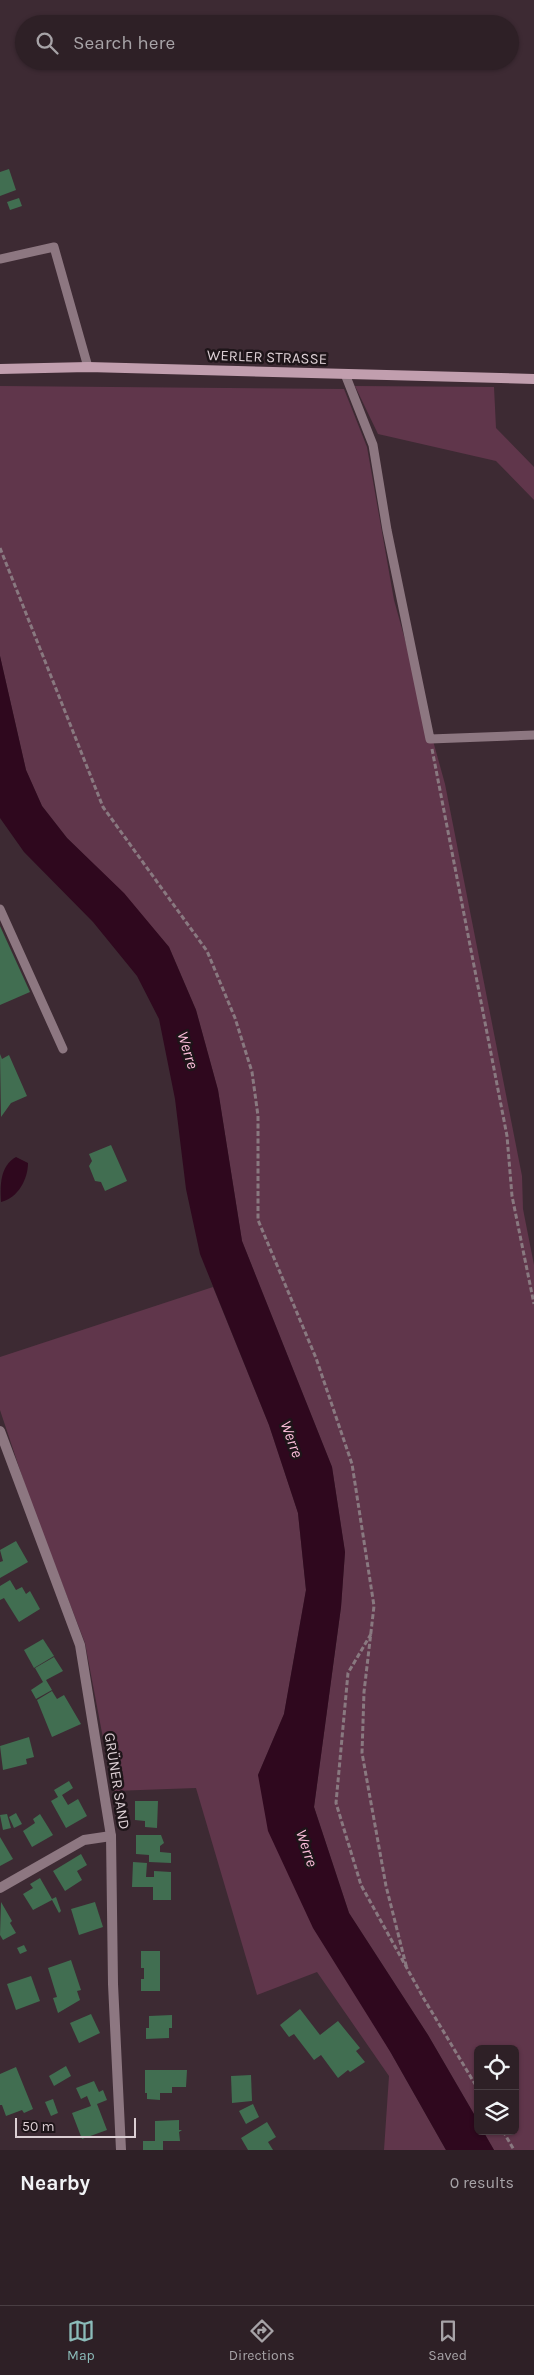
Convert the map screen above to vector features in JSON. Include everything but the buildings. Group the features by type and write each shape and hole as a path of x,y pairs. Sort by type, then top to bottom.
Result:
{"main road":[{"name":"WERLER STRASSE","path":"0,369 88,366 534,379"}],"street":[{"name":"GRÜNER SAND","path":"0,1431 80,1645 111,1836 113,1984 121,2150"},
{"path":"0,1888 84,1840 111,1836"}],"lane":[{"path":"0,259 54,247 88,366"},
{"path":"345,374 374,445 387,530 430,739 534,735"},
{"path":"0,909 62,1049"}],"path":[{"path":"0,548 102,808 207,951 235,1018 252,1072 258,1116 258,1220 316,1358 352,1464 374,1606 364,1692 362,1753 386,1886 407,1969"},
{"path":"430,739 508,1136 512,1196 534,1304"},
{"path":"371,1633 348,1673 336,1803 361,1885 407,1969 474,2083"},
{"path":"505,2135 514,2150"}],"shaded area":[{"path":"0,386 344,389 367,447 394,600 445,784 522,1176 523,1209 534,1265 534,2150 494,2150 485,2135 519,2135 519,2045 474,2045 474,2114 428,2035 349,1913 314,1807 341,1607 345,1552 332,1467 242,1241 218,1090 196,1010 169,947 123,893 67,838 42,806 26,770 0,656"},
{"path":"355,386 494,387 496,428 534,467 534,500 496,461 378,434"},
{"path":"213,1287 269,1425 298,1513 306,1590 284,1714 258,1775 391,2053 446,2150 384,2150 389,2076 317,1972 257,1995 196,1788 113,1791 85,1643 31,1503 0,1410 0,1357"}],"water":[{"name":"Werre","path":"0,656 26,770 42,806 67,838 124,893 169,947 196,1010 218,1090 242,1241 332,1467 345,1552 341,1607 314,1807 349,1913 428,2035 474,2114 474,2135 485,2135 494,2150 446,2150 391,2053 313,1928 268,1831 258,1775 284,1714 306,1590 298,1513 269,1425 200,1254 186,1189 175,1099 159,1019 137,976 93,922 24,852 0,818"},
{"path":"16,1157 28,1163 24,1181 17,1192 1,1202 2,1176 7,1165"}]}
